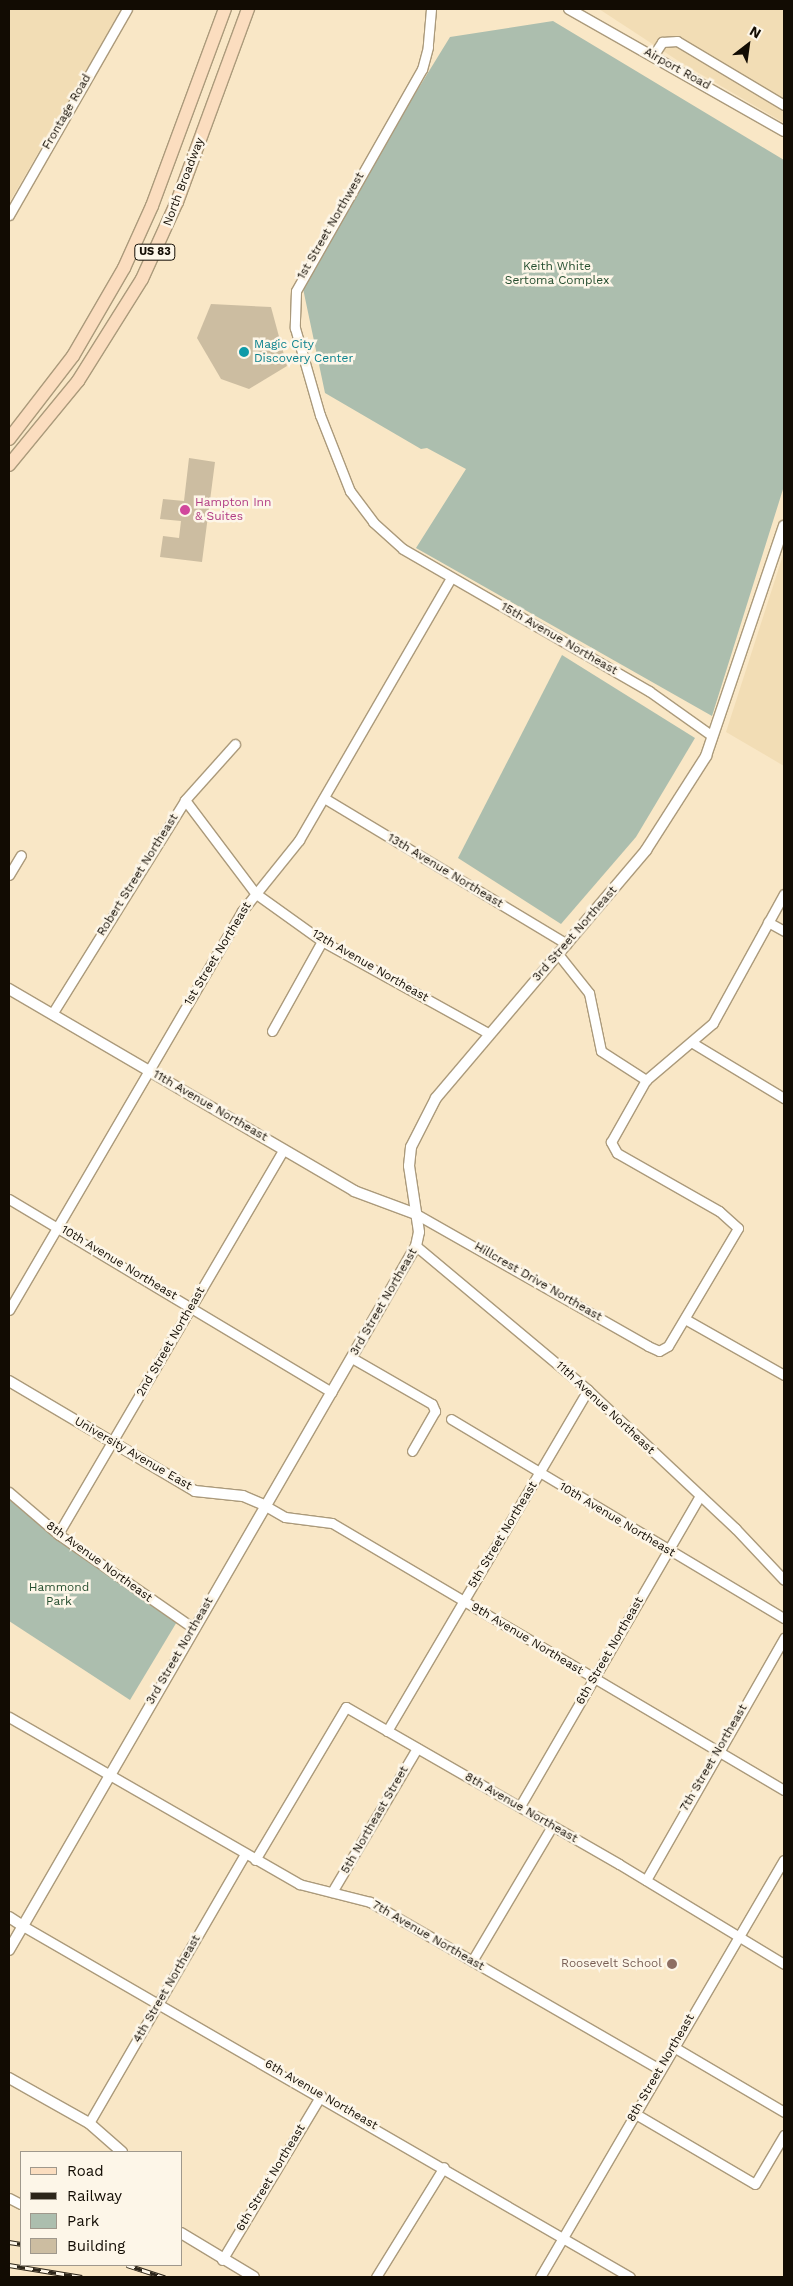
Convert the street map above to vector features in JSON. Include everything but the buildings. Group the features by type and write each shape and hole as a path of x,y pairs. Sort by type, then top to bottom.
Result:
{"main road":[{"name":"North Broadway","path":"9,439 73,356 124,268 152,206 225,9"},
{"name":"North Broadway","path":"9,465 78,381 142,279 177,202 248,9"}],"street":[{"name":"Frontage Road","path":"9,215 127,9"},
{"name":"1st Street Northwest","path":"403,549 373,522 350,491 306,372 294,328 294,307 296,290 308,263 422,69 428,47 431,9"},
{"name":"Airport Road","path":"569,9 784,131"},
{"path":"653,56 662,42 676,41 784,105"},
{"name":"3rd Street Northeast","path":"9,1950 192,1628 416,1246 416,1214 409,1166 415,1134 436,1098 488,1033 567,944 646,850 678,804 706,756 711,735 784,526"},
{"name":"15th Avenue Northeast","path":"403,549 649,691 711,735"},
{"name":"1st Street Northeast","path":"9,1310 148,1070 255,893 299,840 451,578"},
{"name":"Robert Street Northeast","path":"52,1014 185,800 235,744"},
{"name":"13th Avenue Northeast","path":"324,798 567,944"},
{"name":"12th Avenue Northeast","path":"185,800 255,893 322,940 488,1033"},
{"path":"9,875 21,854"},
{"path":"784,894 713,1023 646,1080 611,1142 617,1153 719,1211 738,1228 685,1319 784,1374"},
{"path":"768,922 784,931"},
{"path":"272,1031 322,940"},
{"path":"558,954 590,993 601,1051 646,1080"},
{"name":"11th Avenue Northeast","path":"9,989 354,1191 416,1214"},
{"path":"691,1042 784,1098"},
{"name":"2nd Street Northeast","path":"58,1534 284,1149"},
{"name":"10th Avenue Northeast","path":"9,1199 58,1226 332,1392"},
{"name":"Hillcrest Drive Northeast","path":"416,1214 659,1351 668,1346 685,1319"},
{"name":"11th Avenue Northeast","path":"416,1246 588,1390 700,1495 784,1580"},
{"path":"352,1358 432,1404 435,1411 412,1451"},
{"name":"University Avenue East","path":"9,1381 195,1491 243,1496 264,1505"},
{"name":"5th Street Northeast","path":"386,1731 588,1390"},
{"name":"10th Avenue Northeast","path":"451,1419 539,1474 784,1618"},
{"name":"8th Avenue Northeast","path":"9,1492 58,1534 192,1628"},
{"name":"6th Street Northeast","path":"520,1806 700,1495"},
{"name":"9th Avenue Northeast","path":"264,1505 285,1516 332,1523 784,1790"},
{"name":"7th Street Northeast","path":"646,1880 716,1751 784,1638"},
{"name":"8th Avenue Northeast","path":"255,1860 346,1707 520,1806 784,1964"},
{"name":"7th Avenue Northeast","path":"9,1717 299,1884 370,1902 659,2069"},
{"name":"5th Northeast Street","path":"332,1892 417,1748"},
{"path":"472,1961 552,1826"},
{"name":"4th Street Northeast","path":"89,2123 245,1854"},
{"name":"8th Street Northeast","path":"540,2277 672,2046 784,1860"},
{"name":"6th Avenue Northeast","path":"9,1917 321,2095 630,2277"},
{"path":"672,2046 784,2112"},
{"path":"9,2078 89,2123 121,2151"},
{"name":"6th Street Northeast","path":"222,2260 321,2095"},
{"path":"634,2112 755,2184 784,2135"},
{"path":"376,2277 444,2167"},
{"path":"182,2235 222,2260 254,2277"}],"shaded area":[{"path":"9,9 122,9 9,203"},
{"path":"599,9 784,9 784,123 680,62"},
{"path":"784,552 784,766 726,732"}],"green space":[{"name":"Keith White Sertoma Complex","path":"553,21 784,160 784,486 712,716 416,548 466,469 427,448 421,449 325,393 301,279 450,37"},
{"path":"562,655 695,738 636,837 561,924 458,858"},
{"name":"Hammond Park","path":"9,1492 178,1620 130,1700 9,1621"}],"railway":[{"path":"9,2242 20,2244"},
{"path":"9,2265 82,2277"},
{"path":"130,2266 165,2277"}],"place":[{"name":"Magic City Discovery Center","path":"244,352"},
{"name":"Hampton Inn & Suites","path":"185,510"},
{"name":"Roosevelt School","path":"672,1964"}]}
